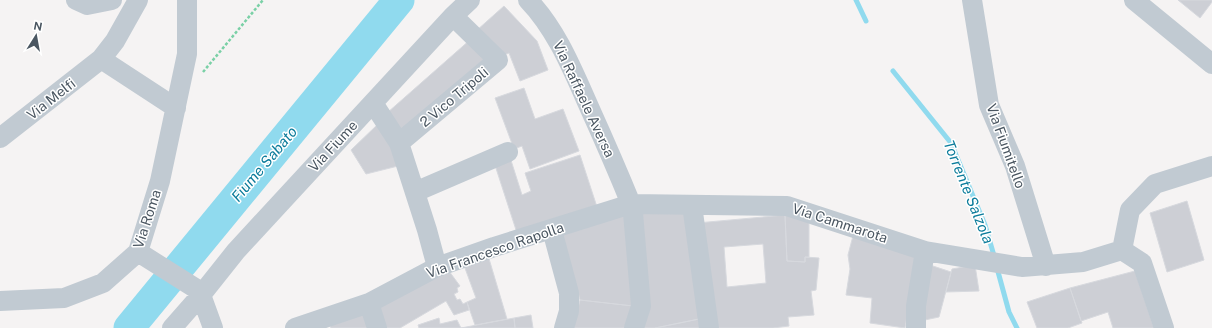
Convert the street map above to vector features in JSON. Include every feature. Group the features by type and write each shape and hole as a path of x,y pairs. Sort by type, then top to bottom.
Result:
{"street":[{"path":"76,0 87,5 112,0"},
{"name":"Via Melfi","path":"0,138 102,60 115,41 138,0"},
{"name":"Via Fiume","path":"172,328 198,292 453,16 470,0"},
{"name":"Via Raffaele Aversa","path":"528,0 539,12 550,28 572,68 631,204 641,306 634,328"},
{"name":"Via Fiumitello","path":"972,0 989,105 1015,166 1046,266"},
{"path":"1134,0 1212,64"},
{"name":"Via Roma","path":"0,301 64,298 103,283 138,252 160,181 187,54 185,3"},
{"name":"2 Vico Tripoli","path":"399,144 498,60 453,16"},
{"path":"102,60 176,108"},
{"path":"373,103 399,144 427,230 437,267"},
{"path":"415,192 508,152"},
{"path":"1164,328 1142,263 1122,250 1130,210 1155,184 1212,166"},
{"name":"Via Cammarota","path":"631,204 787,206 925,251 1022,268 1083,262 1122,250"},
{"name":"Via Francesco Rapolla","path":"295,328 369,303 437,267 494,247 631,204"},
{"path":"692,205 709,328"},
{"path":"552,230 569,293 569,311 564,328"},
{"path":"916,328 916,306 925,251"},
{"path":"138,252 198,292 213,328"},
{"path":"369,303 377,328"}],"path":[{"path":"203,72 263,0"}],"building":[{"path":"1178,0 1212,0 1212,2 1200,18"},
{"path":"504,6 537,41 548,70 520,81 509,53 499,57 476,31"},
{"path":"471,39 490,61 406,135 387,113"},
{"path":"524,88 535,119 563,109 579,151 530,169 522,146 514,149 495,98"},
{"path":"377,125 402,165 366,174 351,150"},
{"path":"509,154 522,195 531,191 525,173 580,155 597,207 517,233 493,159"},
{"path":"1187,201 1204,260 1167,272 1150,213"},
{"path":"641,212 689,212 704,318 655,328 640,328"},
{"path":"631,213 633,306 580,300 561,230"},
{"path":"785,215 787,261 805,262 805,257 819,258 816,290 811,291 814,315 788,317 789,326 773,328 713,328 697,223","holes":["763,244 766,283 727,287 724,247"]},
{"path":"785,215 809,218 809,257 805,257 805,262 787,261"},
{"path":"854,232 917,257 905,328 870,323 872,298 846,295 850,269 848,255"},
{"path":"487,252 507,319 475,325 467,302 476,298 462,260"},
{"path":"930,265 951,272 939,317 920,321"},
{"path":"975,265 979,291 946,292 952,269"},
{"path":"446,267 460,286 457,288 458,292 454,294 457,300 460,299 463,304 467,302 469,310 454,315 446,301 400,328 384,328 378,305"},
{"path":"1135,271 1154,328 1113,328 1108,312 1081,321 1070,288"},
{"path":"1070,288 1082,323 1068,328 1037,328 1027,302"},
{"path":"580,300 633,306 628,328 573,328"},
{"path":"367,310 372,326 366,328 331,328 329,323"},
{"path":"531,315 533,328 515,328 514,318"},
{"path":"439,318 440,324 457,320 461,328 419,328 418,325"},
{"path":"514,318 515,328 461,328"},
{"path":"704,318 703,328 655,328"}],"waterway":[{"name":"Fiume Sabato","path":"129,328 399,0"},
{"name":"Torrente Salzola","path":"856,0 866,21"},
{"name":"Torrente Salzola","path":"893,71 951,143 985,225 995,259"},
{"name":"Torrente Salzola","path":"997,268 1009,312 1017,328"}]}
